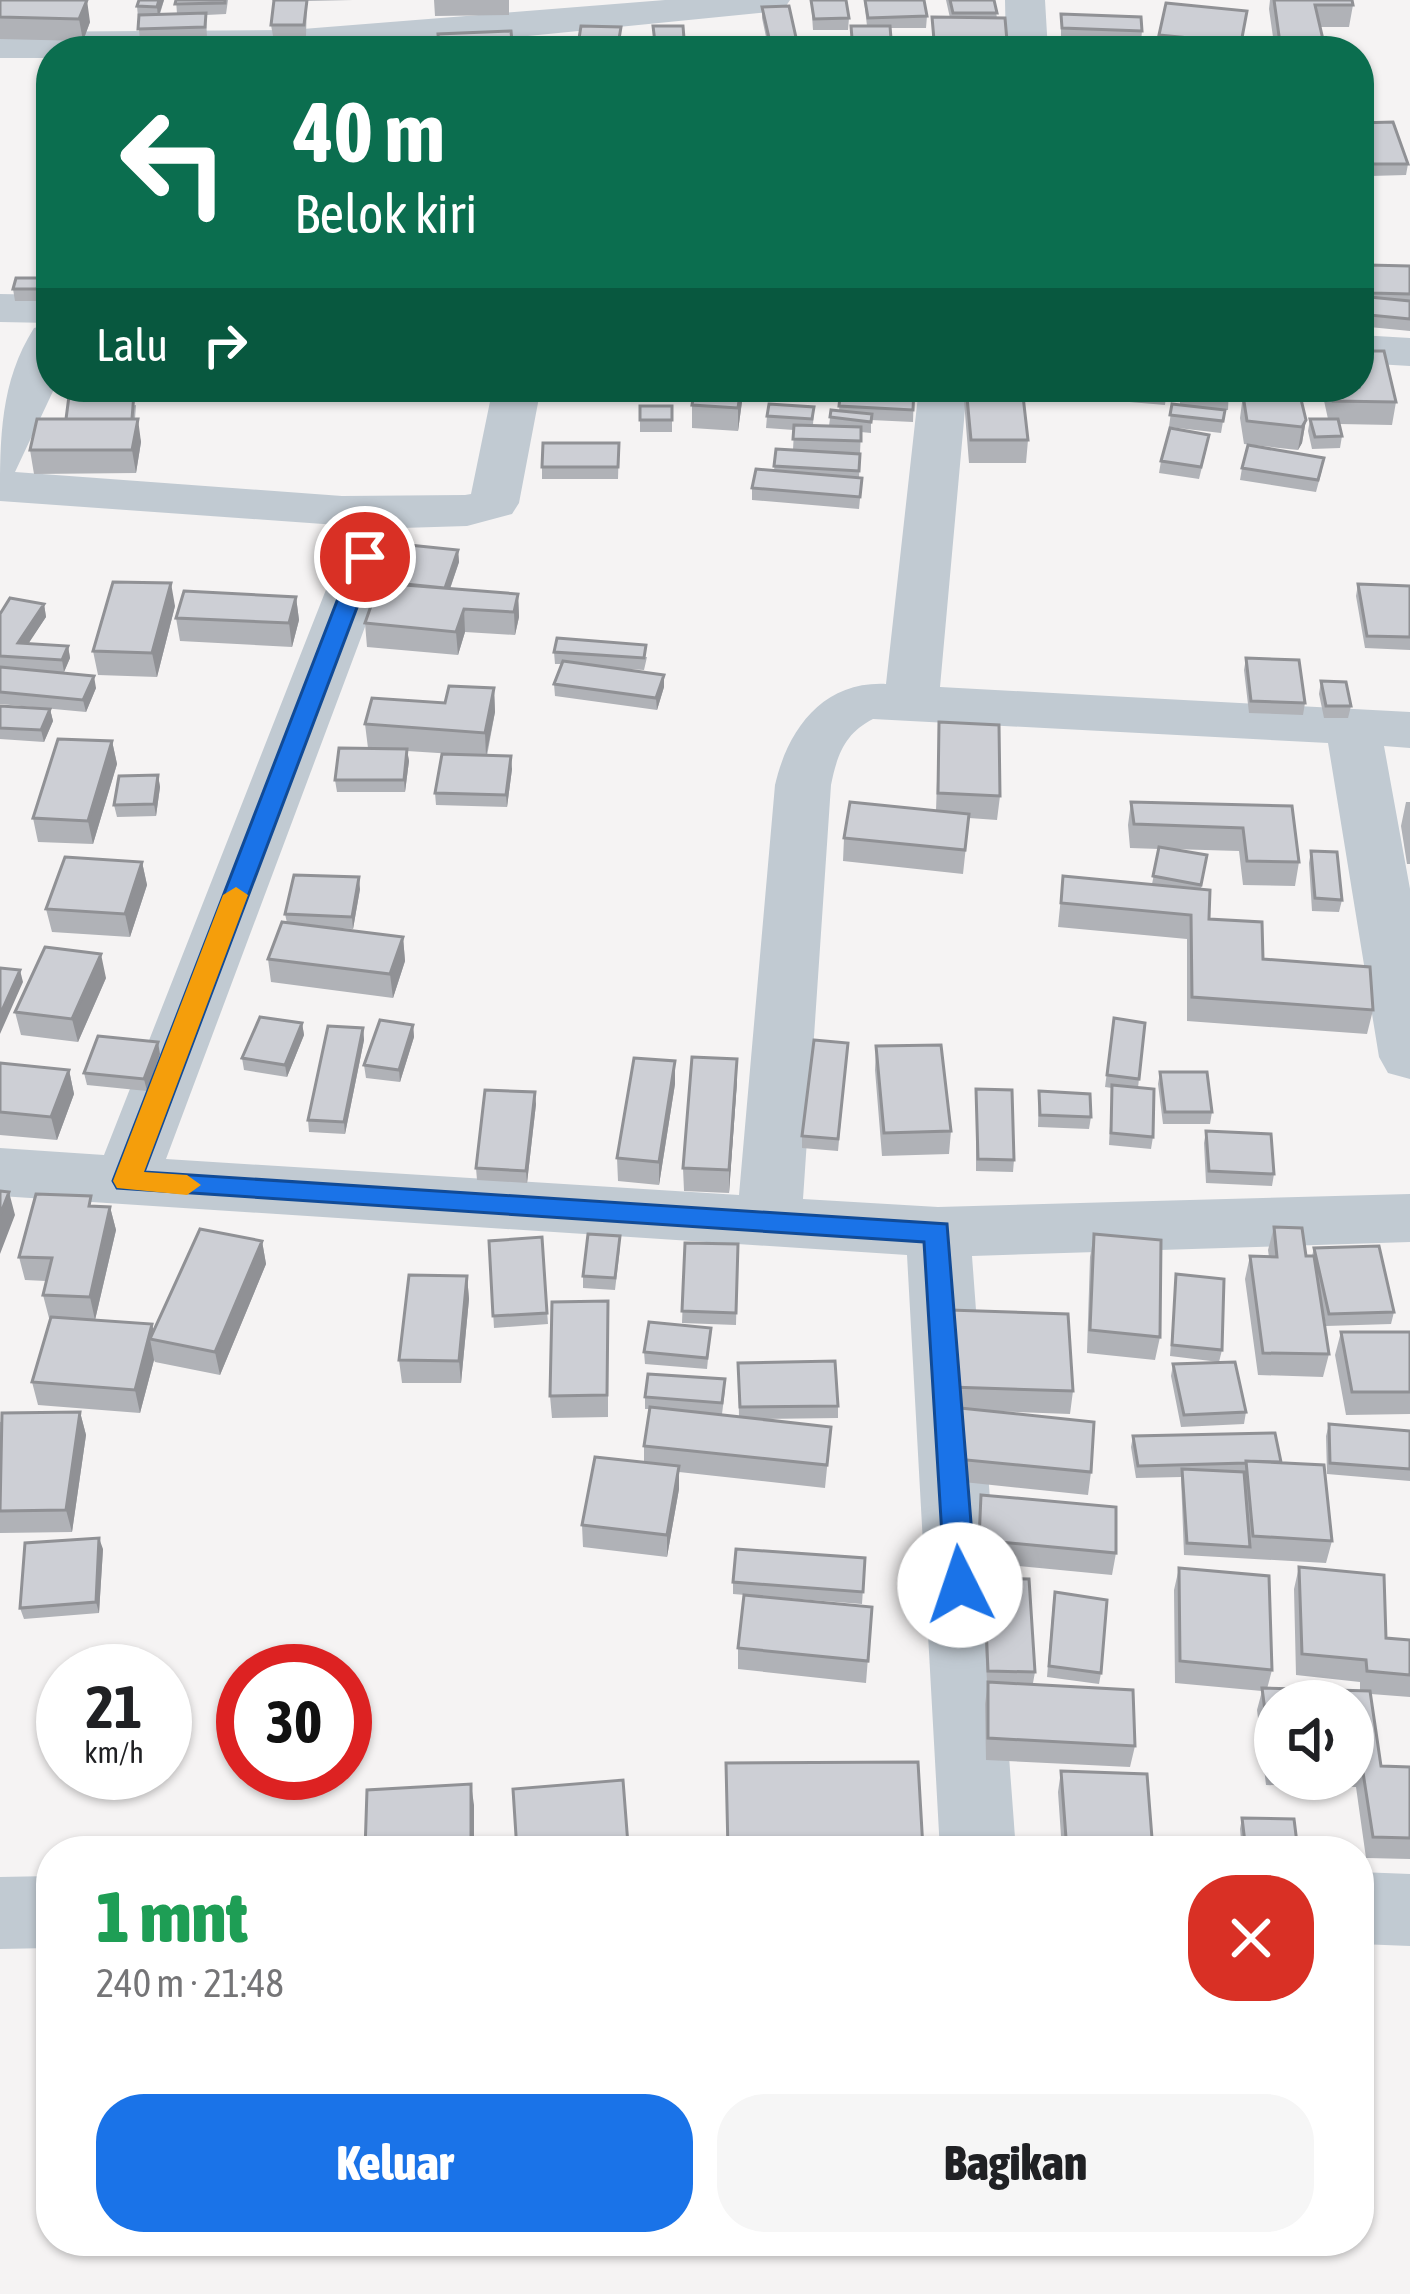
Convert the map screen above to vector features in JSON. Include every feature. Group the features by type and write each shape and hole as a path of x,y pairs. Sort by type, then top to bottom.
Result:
{"street":[{"path":"127,36 136,0"},
{"path":"567,36 770,0"},
{"path":"1025,0 1026,36"},
{"path":"249,36 411,18 520,36"},
{"path":"0,45 36,46"},
{"path":"0,308 36,309"},
{"path":"1374,350 1410,352"},
{"path":"0,461 36,374"},
{"path":"0,485 382,512 475,513 489,507 514,402"},
{"path":"911,703 942,402"},
{"path":"126,1181 382,512"},
{"path":"769,1223 807,763 816,739 844,710 871,701 1410,730"},
{"path":"1352,726 1410,1058"},
{"path":"0,1172 938,1232 1410,1218"},
{"path":"938,1232 977,1836"},
{"path":"1374,1909 1410,1910"},
{"path":"0,1913 36,1912"}],"building":[{"path":"0,0 87,0 79,19 0,17"},
{"path":"139,0 159,0 157,7 137,6"},
{"path":"176,0 225,0 225,3 175,4"},
{"path":"274,0 307,0 304,25 271,25"},
{"path":"811,0 846,0 849,18 814,19"},
{"path":"865,0 924,0 927,16 868,18"},
{"path":"950,0 994,0 997,13 953,13"},
{"path":"1274,0 1352,0 1353,5 1315,5 1322,36 1279,36"},
{"path":"1166,3 1247,11 1242,36 1159,35"},
{"path":"789,6 796,36 769,36 762,7"},
{"path":"206,13 205,27 138,29 139,15"},
{"path":"1061,14 1141,17 1142,31 1062,28"},
{"path":"932,17 1005,18 1007,36 934,36"},
{"path":"581,26 621,27 620,36 579,36"},
{"path":"653,26 683,26 684,36 654,36"},
{"path":"851,26 890,26 891,36 852,36"},
{"path":"511,31 511,36 438,36"},
{"path":"1393,122 1408,164 1374,164 1374,123"},
{"path":"1374,265 1410,266 1410,294 1374,293"},
{"path":"16,278 36,278 36,289 13,289"},
{"path":"1374,297 1410,301 1410,319 1374,315"},
{"path":"1374,351 1384,351 1396,402 1374,402"},
{"path":"68,402 133,402 132,419 66,419"},
{"path":"692,402 739,402 738,408"},
{"path":"839,402 913,402 913,410 839,406"},
{"path":"967,402 1024,402 1028,440 971,440"},
{"path":"1244,402 1302,402 1306,420 1302,427 1247,421"},
{"path":"769,404 814,407 812,419 767,416"},
{"path":"1172,404 1225,410 1223,421 1170,415"},
{"path":"640,406 672,406 672,420 640,420"},
{"path":"831,410 872,414 871,422 830,417"},
{"path":"37,419 138,419 132,450 30,450"},
{"path":"1310,419 1338,419 1342,436 1315,437"},
{"path":"794,425 861,427 861,441 793,439"},
{"path":"1170,428 1209,435 1201,467 1161,461"},
{"path":"543,443 619,443 618,467 542,467"},
{"path":"1248,445 1324,458 1318,480 1242,468"},
{"path":"776,449 860,454 859,471 774,466"},
{"path":"756,469 862,478 860,497 752,488"},
{"path":"409,545 458,550 445,588 395,583"},
{"path":"113,582 171,583 152,653 93,651"},
{"path":"379,583 518,594 514,612 464,609 456,632 365,623"},
{"path":"1358,584 1410,586 1410,637 1367,636"},
{"path":"184,591 296,597 289,623 176,618"},
{"path":"10,598 44,604 18,643 68,646 62,660 0,656 0,614"},
{"path":"557,638 646,645 644,658 554,652"},
{"path":"1246,658 1299,660 1305,703 1251,701"},
{"path":"563,661 664,675 656,698 554,684"},
{"path":"0,667 94,676 83,700 0,692"},
{"path":"1321,681 1346,682 1351,706 1326,706"},
{"path":"449,686 494,688 485,733 365,724 372,698 445,703"},
{"path":"0,706 50,709 41,730 0,728"},
{"path":"939,722 999,725 1000,796 938,793"},
{"path":"58,739 112,741 88,821 33,818"},
{"path":"339,748 407,749 404,780 335,780"},
{"path":"442,754 511,756 506,795 435,793"},
{"path":"158,775 154,804 114,805 119,776"},
{"path":"850,802 969,814 965,850 844,838"},
{"path":"1131,802 1292,806 1299,862 1247,861 1243,828 1134,824"},
{"path":"1159,847 1207,855 1201,885 1153,876"},
{"path":"1311,851 1337,852 1342,900 1315,898"},
{"path":"65,857 142,862 125,914 46,909"},
{"path":"294,875 359,877 352,917 285,914"},
{"path":"1063,876 1210,890 1209,919 1262,922 1263,959 1370,967 1373,1010 1192,997 1191,915 1061,903"},
{"path":"282,922 403,937 390,974 268,959"},
{"path":"45,947 101,954 72,1019 15,1012"},
{"path":"0,968 20,970 0,1015"},
{"path":"260,1017 302,1023 285,1065 242,1058"},
{"path":"1114,1018 1145,1023 1139,1079 1107,1075"},
{"path":"380,1020 413,1025 399,1070 364,1065"},
{"path":"328,1026 363,1028 344,1122 308,1120"},
{"path":"98,1036 158,1042 144,1079 84,1073"},
{"path":"814,1040 848,1043 838,1139 802,1136"},
{"path":"941,1045 951,1131 884,1133 876,1046"},
{"path":"692,1057 737,1059 729,1170 683,1168"},
{"path":"634,1058 675,1061 659,1162 617,1158"},
{"path":"0,1063 69,1070 51,1117 0,1112"},
{"path":"1160,1072 1207,1072 1212,1112 1165,1112"},
{"path":"1112,1085 1154,1089 1153,1137 1111,1133"},
{"path":"976,1089 1012,1090 1014,1160 978,1159"},
{"path":"485,1090 535,1092 526,1171 476,1168"},
{"path":"1039,1091 1090,1094 1091,1117 1040,1115"},
{"path":"1206,1131 1271,1134 1274,1174 1209,1171"},
{"path":"0,1191 9,1192 0,1215"},
{"path":"36,1194 91,1196 89,1206 110,1207 90,1297 43,1295 52,1258 19,1257"},
{"path":"1274,1227 1302,1228 1306,1256 1314,1256 1329,1354 1263,1353 1250,1256 1277,1257"},
{"path":"200,1229 262,1241 215,1352 150,1339"},
{"path":"588,1234 620,1236 615,1278 583,1276"},
{"path":"1094,1234 1161,1240 1160,1337 1090,1330"},
{"path":"542,1237 547,1313 493,1316 489,1241"},
{"path":"685,1243 738,1244 736,1313 682,1311"},
{"path":"1379,1246 1394,1312 1329,1314 1314,1248"},
{"path":"1176,1274 1224,1279 1222,1350 1172,1345"},
{"path":"409,1275 467,1276 459,1361 399,1360"},
{"path":"608,1301 607,1395 550,1396 552,1302"},
{"path":"949,1310 1068,1314 1073,1391 950,1387"},
{"path":"51,1317 152,1324 135,1390 32,1382"},
{"path":"649,1322 711,1328 707,1358 644,1352"},
{"path":"1341,1332 1410,1332 1410,1392 1352,1392"},
{"path":"835,1361 838,1406 740,1407 738,1363"},
{"path":"1235,1362 1246,1412 1184,1415 1173,1364"},
{"path":"648,1374 725,1379 722,1403 645,1397"},
{"path":"650,1407 831,1427 827,1465 644,1446"},
{"path":"960,1408 1094,1422 1091,1472 956,1459"},
{"path":"80,1412 66,1510 0,1511 2,1413"},
{"path":"1329,1424 1410,1431 1410,1469 1330,1463"},
{"path":"1275,1433 1281,1462 1138,1466 1133,1436"},
{"path":"595,1457 679,1466 667,1535 582,1525"},
{"path":"1246,1461 1324,1465 1332,1541 1253,1536"},
{"path":"1182,1469 1244,1472 1250,1547 1187,1543"},
{"path":"981,1495 1116,1507 1116,1553 979,1540"},
{"path":"99,1538 96,1602 20,1608 25,1543"},
{"path":"736,1549 865,1558 863,1592 733,1582"},
{"path":"1299,1567 1384,1575 1386,1638 1410,1640 1410,1675 1367,1671 1366,1660 1302,1654"},
{"path":"1179,1568 1269,1576 1272,1670 1180,1661"},
{"path":"984,1578 1029,1579 1035,1672 988,1671"},
{"path":"1055,1592 1107,1600 1101,1673 1049,1666"},
{"path":"744,1595 872,1607 868,1661 738,1648"},
{"path":"988,1682 1133,1690 1135,1746 988,1738"},
{"path":"1374,1718 1381,1766 1410,1767 1410,1838 1373,1836 1367,1800 1374,1800"},
{"path":"918,1762 922,1836 728,1836 726,1763"},
{"path":"1061,1771 1147,1774 1152,1836 1066,1836"},
{"path":"623,1780 627,1836 516,1836 513,1789"},
{"path":"471,1784 471,1836 365,1836 367,1800 372,1800 372,1790"},
{"path":"1242,1818 1294,1819 1296,1836 1244,1836"}],"slow traffic":[{"path":"187,1185 126,1181 236,895"}],"route":[{"path":"365,557 126,1181 938,1232 960,1585"}]}
